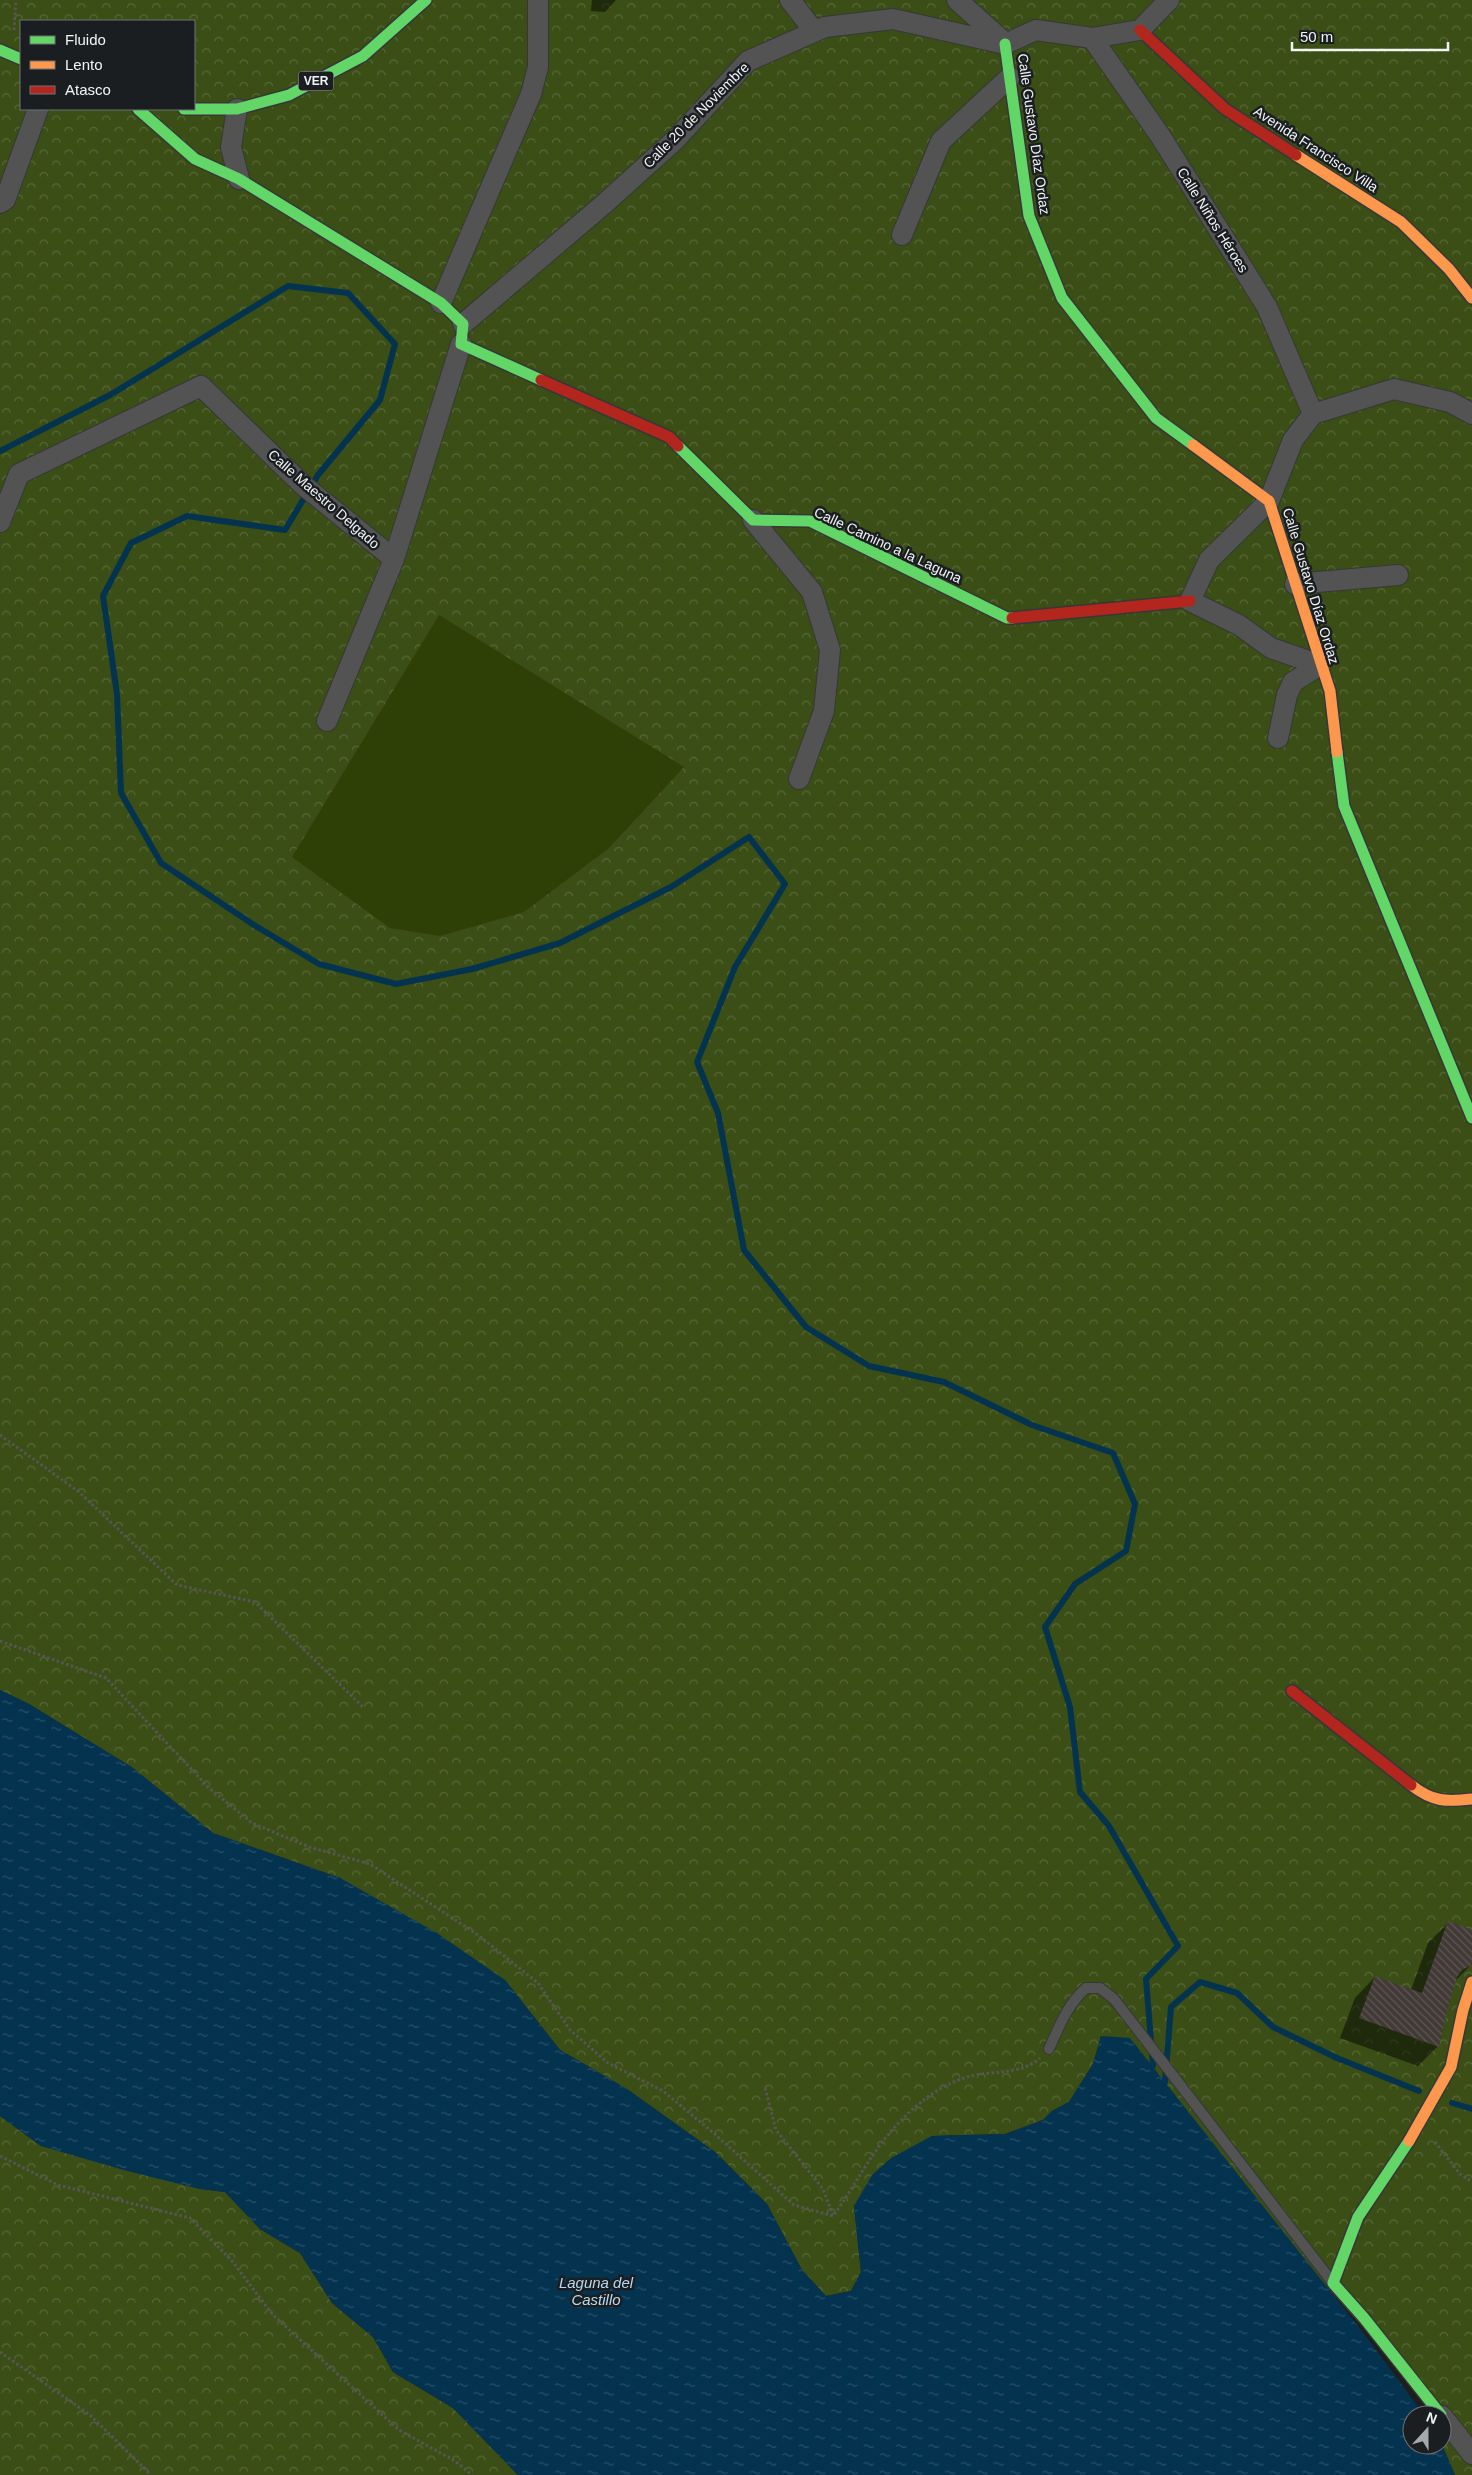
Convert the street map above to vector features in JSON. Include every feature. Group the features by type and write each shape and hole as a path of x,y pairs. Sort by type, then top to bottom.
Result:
{"street":[{"name":"VER","path":"195,109 237,109 289,95 363,56 426,0"},
{"path":"441,303 531,94 538,67 538,0"},
{"path":"790,0 814,32"},
{"path":"957,0 1005,44 1036,30 1092,38 1140,30 1169,0"},
{"name":"Calle 20 de Noviembre","path":"462,334 676,139 748,61 825,27 893,19 1005,44"},
{"name":"Avenida Francisco Villa","path":"1140,30 1225,109 1400,222 1449,269 1472,298"},
{"name":"Calle Niños Héroes","path":"1092,38 1161,137 1267,307 1314,414"},
{"name":"Calle Gustavo Díaz Ordaz","path":"1005,44 1029,216 1062,298 1156,418 1269,500 1320,665 1330,691 1344,806 1472,1118"},
{"path":"0,50 20,60"},
{"path":"902,235 941,141 1010,77"},
{"path":"237,109 231,147 239,179"},
{"path":"0,203 5,200 38,110"},
{"path":"139,110 194,159 239,179 441,303 462,334 669,437 753,520 812,592 830,650 824,711 799,779"},
{"name":"Calle Maestro Delgado","path":"0,522 19,474 201,386 303,485 394,559 462,334"},
{"path":"1320,665 1271,648 1239,625 1190,601 1209,560 1269,500 1293,440 1314,414 1394,389 1450,402 1472,414"},
{"name":"Calle Camino a la Laguna","path":"753,520 810,521 1007,618 1190,601"},
{"path":"327,721 394,559"},
{"path":"1295,584 1398,575"},
{"path":"1278,738 1287,695 1293,682 1320,665"},
{"path":"1292,1691 1423,1794 1445,1802 1472,1799"},
{"path":"1434,2405 1364,2318 1333,2283 1358,2217 1420,2124 1452,2067 1463,2010 1472,1982"},
{"path":"1452,2428 1472,2454"}],"lane":[{"path":"1050,2049 1074,1998 1086,1988 1100,1988 1114,1999 1333,2283"}],"path":[{"path":"0,1435 79,1492 178,1585 255,1602 363,1707"},
{"path":"0,1641 106,1678 209,1788 252,1823 309,1847 370,1864 478,1935 538,1983 570,2030 608,2062 663,2091 794,2205 833,2216"},
{"path":"833,2216 851,2193 873,2155 902,2119 932,2093 962,2078 1030,2067 1050,2049"},
{"path":"765,2088 776,2130 823,2189 833,2216"},
{"path":"1420,2124 1460,2174 1472,2182"},
{"path":"0,2156 58,2185 190,2218 232,2261 273,2315 399,2430 455,2461 472,2475"},
{"path":"0,2352 90,2415 151,2475"}],"green space":[{"path":"0,0 1472,0 1472,2475 1455,2475 1446,2455 1452,2455 1452,2405 1433,2405 1101,2036 1093,2064 1069,2102 1052,2111 1043,2120 1005,2134 932,2136 914,2146 854,2206 861,2272 851,2291 826,2296 802,2270 767,2204 715,2152 627,2089 560,2050 505,1980 340,1878 213,1833 133,1768 29,1704 0,1690"},
{"path":"439,615 684,767 609,848 524,912 440,936 390,928 292,857"},
{"path":"0,2116 41,2146 200,2189 225,2192 260,2229 300,2253 332,2303 373,2337 393,2372 453,2408 518,2475 0,2475"}],"water":[{"name":"Laguna del Castillo","path":"0,1690 29,1704 133,1768 213,1833 340,1878 437,1933 505,1980 560,2050 627,2089 715,2152 767,2204 802,2270 826,2296 851,2291 861,2272 854,2206 872,2175 891,2158 932,2136 1005,2134 1043,2120 1052,2111 1069,2102 1093,2064 1101,2036 1130,2038 1365,2335 1417,2405 1402,2405 1402,2455 1446,2455 1455,2475 518,2475 453,2408 393,2372 373,2337 332,2303 300,2253 260,2229 225,2192 200,2189 127,2171 41,2146 0,2116"}],"building":[{"path":"1448,1921 1472,1930 1472,1965 1462,1970 1457,1977 1439,2047 1359,2018 1375,1976 1422,1993"}],"waterway":[{"path":"0,451 110,395 288,286 348,293 395,344 380,400 318,475 285,530 187,516 131,543 103,596 117,694 121,793 161,863 254,925 319,964 396,984 472,969 560,943 671,887 749,837 785,884 735,967 697,1062 718,1113 744,1250 806,1327 869,1366 944,1382 1032,1425 1113,1453 1135,1504 1126,1551 1075,1584 1045,1627 1070,1707 1080,1792 1109,1826 1178,1946 1146,1979 1153,2066"},
{"path":"1165,2082 1171,2007 1200,1982 1237,1993 1273,2027 1337,2058 1419,2091"},
{"path":"1452,2103 1472,2109"}],"traffic: fast":[{"path":"195,109 237,109 289,95 363,56 426,0"},
{"path":"1005,44 1029,216 1062,298 1156,418 1193,445"},
{"path":"0,50 20,59"},
{"path":"139,110 195,159 239,179 441,303 463,324 461,344 541,380"},
{"path":"678,446 753,520 810,521 1007,618 1012,618"},
{"path":"1337,752 1344,806 1472,1118"},
{"path":"1409,2141 1358,2217 1333,2283 1364,2318 1433,2405"}],"traffic: slow":[{"path":"1296,155 1401,222 1449,269 1472,298"},
{"path":"1193,445 1269,501 1330,691 1337,752"},
{"path":"1411,1785 1426,1795 1440,1800 1472,1799"},
{"path":"1409,2141 1451,2067 1463,2010 1472,1982"}],"traffic: jam":[{"path":"1140,30 1225,109 1296,155"},
{"path":"541,380 669,437 678,446"},
{"path":"1012,618 1190,601"},
{"path":"1292,1691 1411,1785"}]}
